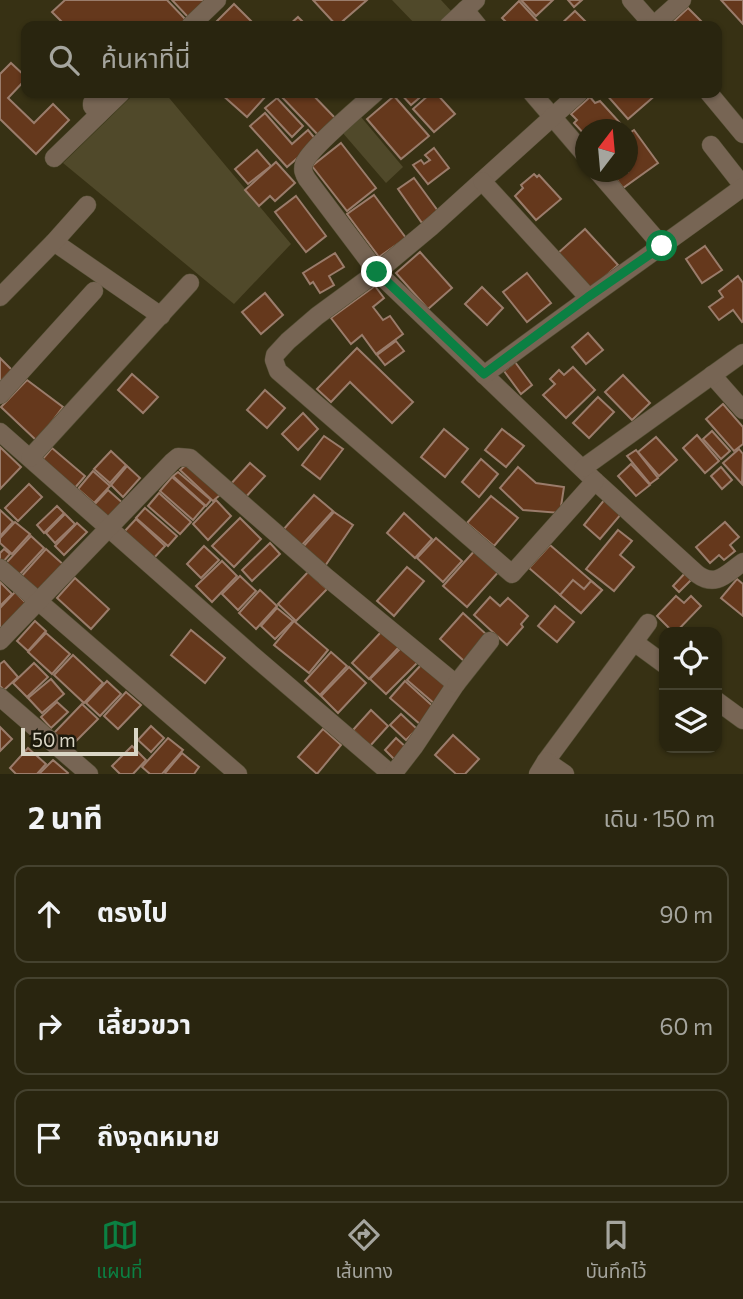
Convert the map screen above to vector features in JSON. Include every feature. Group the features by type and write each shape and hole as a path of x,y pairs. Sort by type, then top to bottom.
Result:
{"street":[{"path":"195,21 217,0"},
{"path":"631,0 649,21"},
{"path":"659,21 682,0"},
{"path":"453,21 471,5"},
{"path":"96,98 92,106 99,114"},
{"path":"54,158 116,98"},
{"path":"371,98 307,157 303,170 377,272 589,475 705,580 721,578 743,562"},
{"path":"536,98 575,143"},
{"path":"573,98 377,272 288,341 275,355 275,366 506,580 589,475 712,374 743,353"},
{"path":"713,98 743,134"},
{"path":"484,374 743,186 711,145"},
{"path":"482,181 588,297"},
{"path":"607,182 662,246"},
{"path":"0,297 87,205"},
{"path":"54,242 161,316"},
{"path":"30,458 190,283"},
{"path":"0,395 94,292"},
{"path":"712,374 743,410"},
{"path":"0,432 392,774 490,641"},
{"path":"0,641 172,462 178,457 190,458 325,576 456,684"},
{"path":"0,568 238,774"},
{"path":"565,774 542,768 648,623"},
{"path":"634,642 659,660"},
{"path":"0,696 89,774"},
{"path":"722,705 743,720"}],"shaded area":[{"path":"392,0 441,0 453,13 444,21 412,21"},
{"path":"130,98 169,98 291,244 234,304 63,163"},
{"path":"361,117 403,167 386,183 342,132"}],"building":[{"path":"65,0 167,0 187,21 61,21 52,12"},
{"path":"172,0 206,0 188,17"},
{"path":"313,0 367,0 343,21 332,21"},
{"path":"521,0 553,0 536,16"},
{"path":"568,0 582,0 574,7"},
{"path":"721,0 743,0 743,24"},
{"path":"519,1 537,21 505,21 502,18"},
{"path":"234,4 251,21 217,21"},
{"path":"688,8 701,21 674,21"},
{"path":"575,11 585,21 564,21"},
{"path":"11,63 21,72 21,84 8,98 34,123 53,104 69,120 36,154 0,119 0,74"},
{"path":"226,98 264,98 247,117"},
{"path":"277,98 303,126 292,137 265,108"},
{"path":"283,98 316,98 338,121 321,138"},
{"path":"392,98 396,98 429,136 401,159 367,119"},
{"path":"405,98 419,98 411,105"},
{"path":"425,98 441,98 455,114 434,132 413,109"},
{"path":"591,98 595,103 600,101 616,119 576,119 571,114"},
{"path":"609,98 652,98 628,119"},
{"path":"265,113 292,144 308,130 317,141 287,167 250,126"},
{"path":"638,136 658,163 638,177"},
{"path":"341,143 376,188 347,211 312,166"},
{"path":"434,148 449,168 428,184 413,165 421,160 424,164 430,160 425,155"},
{"path":"257,150 271,166 248,184 235,169"},
{"path":"276,162 295,183 275,201 270,196 259,206 245,190"},
{"path":"534,174 537,177 539,175 561,199 536,220 515,196 523,188 521,185"},
{"path":"414,178 438,211 422,223 398,189"},
{"path":"618,182 631,182 623,188"},
{"path":"374,195 406,238 379,257 347,214"},
{"path":"296,196 326,236 306,252 275,212"},
{"path":"585,229 618,265 590,290 557,254"},
{"path":"705,246 722,270 702,283 686,259"},
{"path":"420,252 452,288 428,309 396,273"},
{"path":"335,253 344,267 329,276 334,285 320,293 303,273"},
{"path":"527,273 551,303 527,322 503,292"},
{"path":"738,276 743,283 743,321 733,310 719,320 709,307 723,297 719,291"},
{"path":"375,286 384,298 373,307 383,320 390,316 403,334 376,354 362,335 351,344 331,318"},
{"path":"482,287 503,308 487,325 465,304"},
{"path":"265,293 283,315 261,334 242,312"},
{"path":"588,333 603,350 586,364 572,347"},
{"path":"396,341 404,351 385,365 377,355"},
{"path":"357,348 413,402 392,423 350,382 331,402 317,389"},
{"path":"0,358 12,370 0,382"},
{"path":"515,362 532,385 521,394 504,371"},
{"path":"573,367 595,390 566,418 543,395 555,384 550,379 559,370 564,375"},
{"path":"132,374 158,397 143,413 118,390"},
{"path":"623,375 650,403 632,420 605,392"},
{"path":"27,380 63,407 37,441 1,407"},
{"path":"265,390 285,408 267,428 247,410"},
{"path":"598,397 614,412 589,438 573,423"},
{"path":"723,404 743,427 743,444 734,451 706,419"},
{"path":"303,413 318,429 298,450 282,434"},
{"path":"444,429 468,449 445,477 421,457"},
{"path":"502,429 524,446 506,467 485,450"},
{"path":"712,431 730,451 721,459 703,439"},
{"path":"697,435 719,461 705,473 683,448"},
{"path":"324,436 343,449 320,479 302,465"},
{"path":"656,437 677,460 659,476 638,452"},
{"path":"0,447 21,467 0,489"},
{"path":"52,448 85,476 74,489 41,461"},
{"path":"739,449 743,454 742,484 723,463"},
{"path":"636,450 658,478 650,484 627,456"},
{"path":"111,451 126,465 110,483 94,469"},
{"path":"481,459 498,474 479,497 462,482"},
{"path":"250,463 265,476 244,499 229,486"},
{"path":"187,464 220,495 213,501 180,470"},
{"path":"631,464 650,485 636,496 618,476"},
{"path":"127,466 140,478 123,497 111,485"},
{"path":"518,467 536,483 564,487 560,513 523,510 500,488"},
{"path":"721,467 732,480 722,489 711,476"},
{"path":"93,471 110,486 94,503 78,489"},
{"path":"178,472 211,500 206,506 173,476"},
{"path":"172,477 205,506 193,520 160,491"},
{"path":"29,484 42,497 18,521 5,508"},
{"path":"108,490 125,505 110,522 93,506"},
{"path":"159,493 191,522 180,534 148,506"},
{"path":"314,495 333,511 301,546 283,530"},
{"path":"491,496 518,518 494,546 467,523"},
{"path":"605,499 622,513 600,539 584,525"},
{"path":"216,500 231,516 208,540 193,524"},
{"path":"57,506 64,513 44,533 37,525"},
{"path":"145,508 177,536 168,546 136,518"},
{"path":"0,510 13,522 0,536"},
{"path":"334,512 353,525 325,566 302,548"},
{"path":"404,513 432,539 415,558 387,533"},
{"path":"65,514 75,524 55,543 46,533"},
{"path":"240,518 261,539 234,567 212,546"},
{"path":"136,519 165,546 152,560 123,533"},
{"path":"15,522 30,534 12,554 0,543 0,538"},
{"path":"725,522 739,537 730,545 735,551 724,560 719,555 710,563 696,547"},
{"path":"77,523 87,532 64,555 55,546"},
{"path":"618,530 632,541 620,555 634,567 614,591 586,569"},
{"path":"31,536 44,548 19,575 6,563"},
{"path":"436,538 462,561 443,582 417,558"},
{"path":"270,543 280,554 252,581 242,570"},
{"path":"550,545 602,590 581,613 529,568"},
{"path":"204,546 219,560 201,578 187,564"},
{"path":"477,548 501,569 467,607 443,586"},
{"path":"4,549 10,554 3,562 0,560 0,553"},
{"path":"46,549 65,566 38,596 19,579"},
{"path":"222,561 237,576 212,602 196,586"},
{"path":"407,567 424,581 394,616 377,601"},
{"path":"687,571 694,577 679,592 673,586"},
{"path":"308,572 327,589 296,621 278,604"},
{"path":"240,576 256,591 238,610 222,594"},
{"path":"75,578 109,609 91,629 57,598"},
{"path":"737,579 743,584 743,616 721,598"},
{"path":"573,580 584,589 591,581 602,590 581,613 560,595"},
{"path":"0,582 12,594 0,606"},
{"path":"260,590 277,606 256,629 239,613"},
{"path":"15,592 29,606 0,633 0,608"},
{"path":"676,596 684,603 691,596 701,606 681,627 668,627 657,616"},
{"path":"490,597 500,606 508,598 528,616 521,624 523,627 507,645 474,615"},
{"path":"555,606 574,622 557,642 538,626"},
{"path":"277,608 293,621 275,639 261,626"},
{"path":"463,613 487,635 464,661 440,639"},
{"path":"35,621 46,631 28,651 17,641"},
{"path":"294,621 328,650 309,673 274,645"},
{"path":"191,630 225,658 205,683 171,655"},
{"path":"382,631 399,647 369,679 352,663"},
{"path":"46,633 70,654 52,674 28,652"},
{"path":"402,647 418,662 386,694 370,679"},
{"path":"331,652 347,666 320,695 305,681"},
{"path":"73,655 103,683 84,703 54,675"},
{"path":"4,661 18,677 4,690 0,686 0,664"},
{"path":"34,663 48,677 27,697 13,683"},
{"path":"421,665 450,690 436,705 407,680"},
{"path":"349,667 366,683 338,713 321,696"},
{"path":"51,679 64,694 42,713 28,698"},
{"path":"107,681 121,694 100,716 86,703"},
{"path":"405,681 436,709 421,725 390,698"},
{"path":"126,692 141,705 118,729 104,716"},
{"path":"57,702 68,712 51,728 41,717"},
{"path":"82,704 98,719 69,748 54,733"},
{"path":"371,710 388,726 370,746 353,730"},
{"path":"401,714 417,729 406,740 390,725"},
{"path":"151,726 164,738 151,752 138,740"},
{"path":"0,727 12,739 0,751"},
{"path":"323,729 341,745 317,774 298,757"},
{"path":"453,735 479,759 465,774 456,774 435,755"},
{"path":"168,738 183,750 162,774 150,774 142,767"},
{"path":"396,738 408,749 396,761 385,750"},
{"path":"132,746 146,760 133,774 120,774 112,766"},
{"path":"28,748 46,764 37,774 16,774 10,768"},
{"path":"182,753 199,767 194,774 166,774 165,773"},
{"path":"53,760 68,773 39,774"}],"route":[{"path":"377,272 484,374 662,246"}]}
